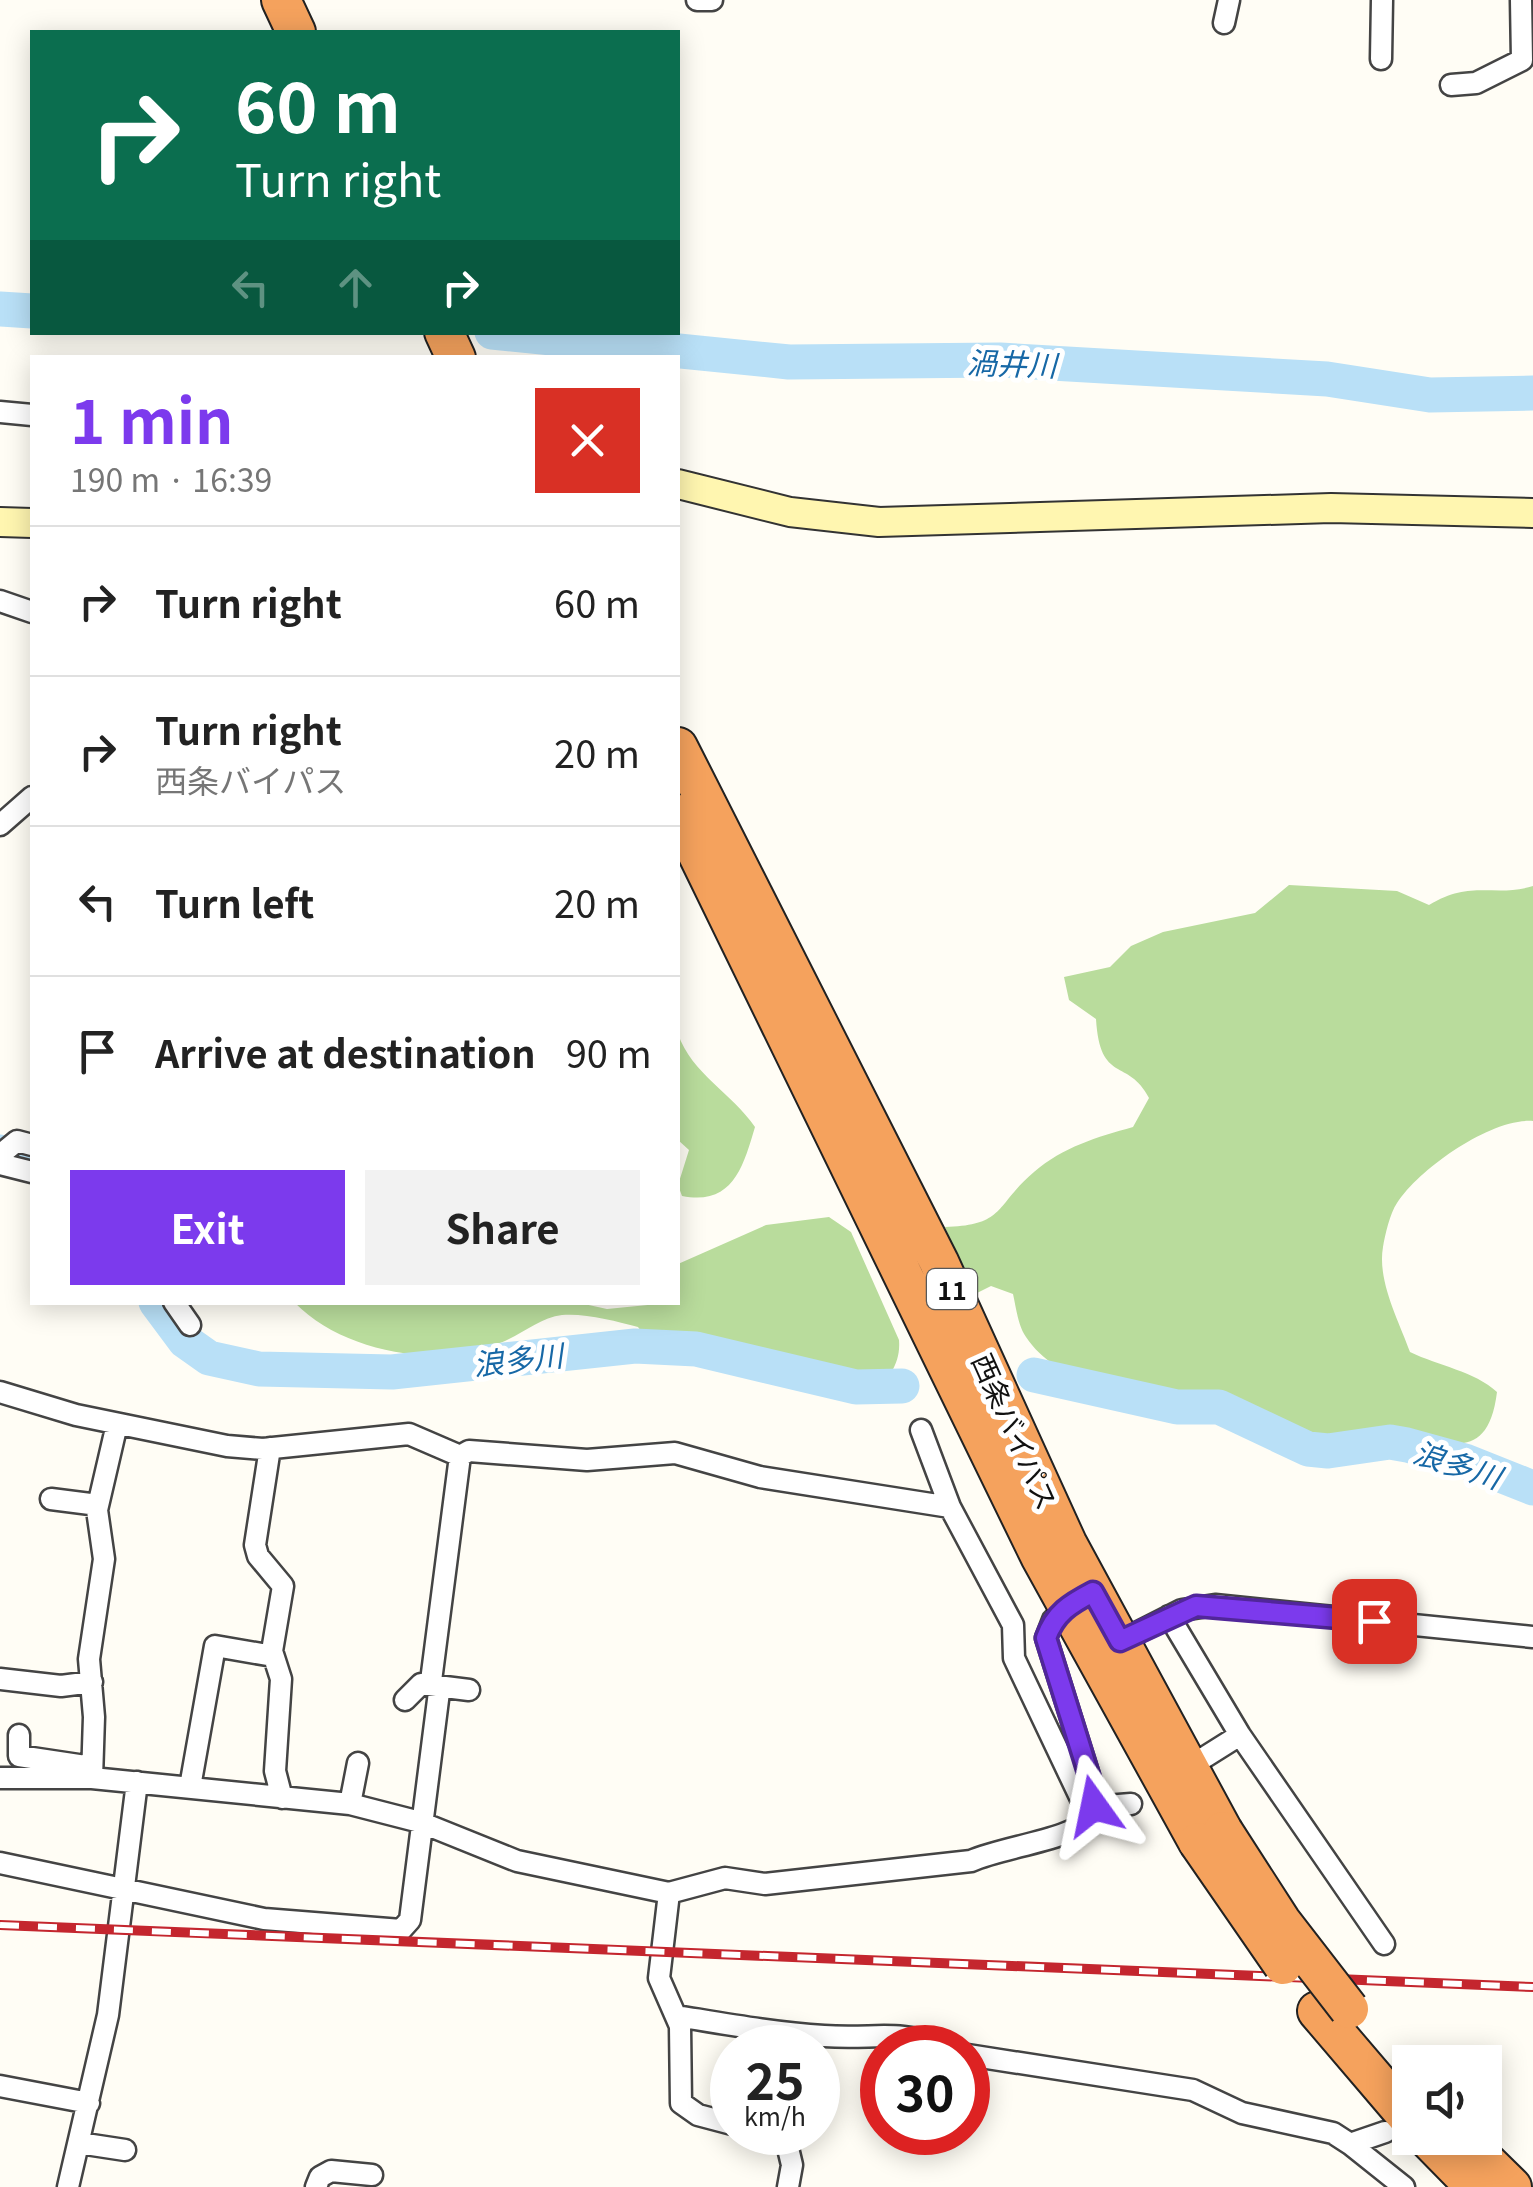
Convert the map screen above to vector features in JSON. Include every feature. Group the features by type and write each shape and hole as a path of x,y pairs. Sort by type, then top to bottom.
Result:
{"highway":[{"name":"西条バイパス","path":"680,751 940,1262 1080,1599"},
{"name":"西条バイパス","path":"680,818 1080,1599 1211,1837 1282,1921 1361,2068 1392,2117"},
{"name":"西条バイパス","path":"1333,2010 1392,2065"},
{"path":"1444,2155 1475,2187"},
{"path":"1479,2155 1512,2187"}],"street":[{"path":"697,0 712,0"},
{"path":"1224,23 1229,0"},
{"path":"1381,58 1382,0"},
{"path":"1451,85 1476,83 1522,60 1520,0"},
{"path":"0,412 30,415"},
{"path":"680,484 790,512 880,522 1331,508 1533,513"},
{"path":"0,522 30,524"},
{"path":"0,602 30,611"},
{"path":"0,825 30,799"},
{"path":"30,1144 17,1140 3,1155 30,1171"},
{"path":"176,1305 190,1325"},
{"path":"0,1392 117,1424 227,1446 270,1448 410,1434 460,1456"},
{"path":"92,1773 90,1639 104,1559 98,1504 117,1424"},
{"path":"921,1430 950,1507 1013,1625 1014,1658 1080,1800 1094,1806 1130,1804"},
{"path":"270,1448 255,1545 258,1556 283,1586 273,1656 281,1679 275,1771 282,1798"},
{"path":"460,1456 469,1451 587,1460 675,1453 760,1477 950,1507"},
{"path":"0,1863 264,1918 401,1930 410,1920 438,1692 433,1684 460,1456"},
{"path":"52,1499 98,1504"},
{"path":"19,1735 19,1756 138,1782 350,1804 420,1822 518,1861 669,1893 726,1878 765,1884 970,1861 1002,1847 1082,1830 1094,1816 1092,1785 1046,1638 1053,1620 1080,1599"},
{"path":"1107,1648 1170,1616 1196,1606 1215,1605 1533,1637"},
{"path":"1170,1616 1240,1735 1384,1944"},
{"path":"190,1787 215,1646 273,1656"},
{"path":"0,1679 61,1686 92,1682"},
{"path":"405,1700 421,1684 469,1690"},
{"path":"1205,1758 1240,1735"},
{"path":"350,1804 358,1762"},
{"path":"0,1778 92,1773"},
{"path":"68,2187 111,1998 138,1782"},
{"path":"669,1893 659,1978 677,2016 681,2103 710,2118"},
{"path":"677,2016 781,2034 860,2036"},
{"path":"990,2058 1194,2090 1242,2113 1333,2133 1404,2187"},
{"path":"0,2086 89,2104"},
{"path":"1350,2144 1392,2128"},
{"path":"79,2143 125,2150"},
{"path":"788,2187 790,2155"},
{"path":"316,2187 320,2177 331,2171 372,2175"}],"green space":[{"path":"1289,885 1397,891 1429,905 1458,893 1533,886 1533,1121 1516,1122 1478,1136 1422,1175 1394,1207 1383,1247 1386,1287 1410,1352 1467,1374 1497,1392 1483,1433 1471,1441 1457,1444 1387,1432 1314,1441 1281,1431 1222,1400 1136,1393 1074,1375 1055,1366 1026,1337 1013,1294 991,1286 973,1295 945,1227 989,1218 1034,1172 1057,1156 1133,1127 1149,1098 1141,1086 1109,1062 1099,1040 1096,1019 1069,1000 1064,977 1110,967 1131,946 1163,932 1255,913"},
{"path":"680,1039 702,1072 755,1127 733,1181 713,1195 682,1196 680,1179 689,1150 680,1142"},
{"path":"829,1217 851,1232 899,1340 896,1364 873,1396 852,1398 699,1360 659,1356 638,1327 590,1316 555,1316 480,1350 423,1355 366,1345 339,1334 297,1305 589,1305 607,1309 680,1305 680,1263 766,1225"}],"waterway":[{"name":"渦井川","path":"0,309 30,311"},
{"name":"渦井川","path":"522,335 789,362 1000,360 1327,379 1430,395 1533,393"},
{"name":"浪多川","path":"0,1152 30,1160"},
{"name":"浪多川","path":"158,1305 185,1341 209,1358 259,1369 392,1372 635,1346 696,1349 856,1387 902,1386"},
{"name":"浪多川","path":"1034,1375 1177,1407 1219,1407 1308,1449 1328,1451 1390,1442 1407,1445 1465,1461 1533,1488"}],"railway":[{"path":"0,1925 1533,1987"}],"route":[{"path":"1094,1806 1092,1785 1046,1638 1053,1620 1067,1606 1093,1592 1120,1641 1196,1606 1374,1621"}]}
